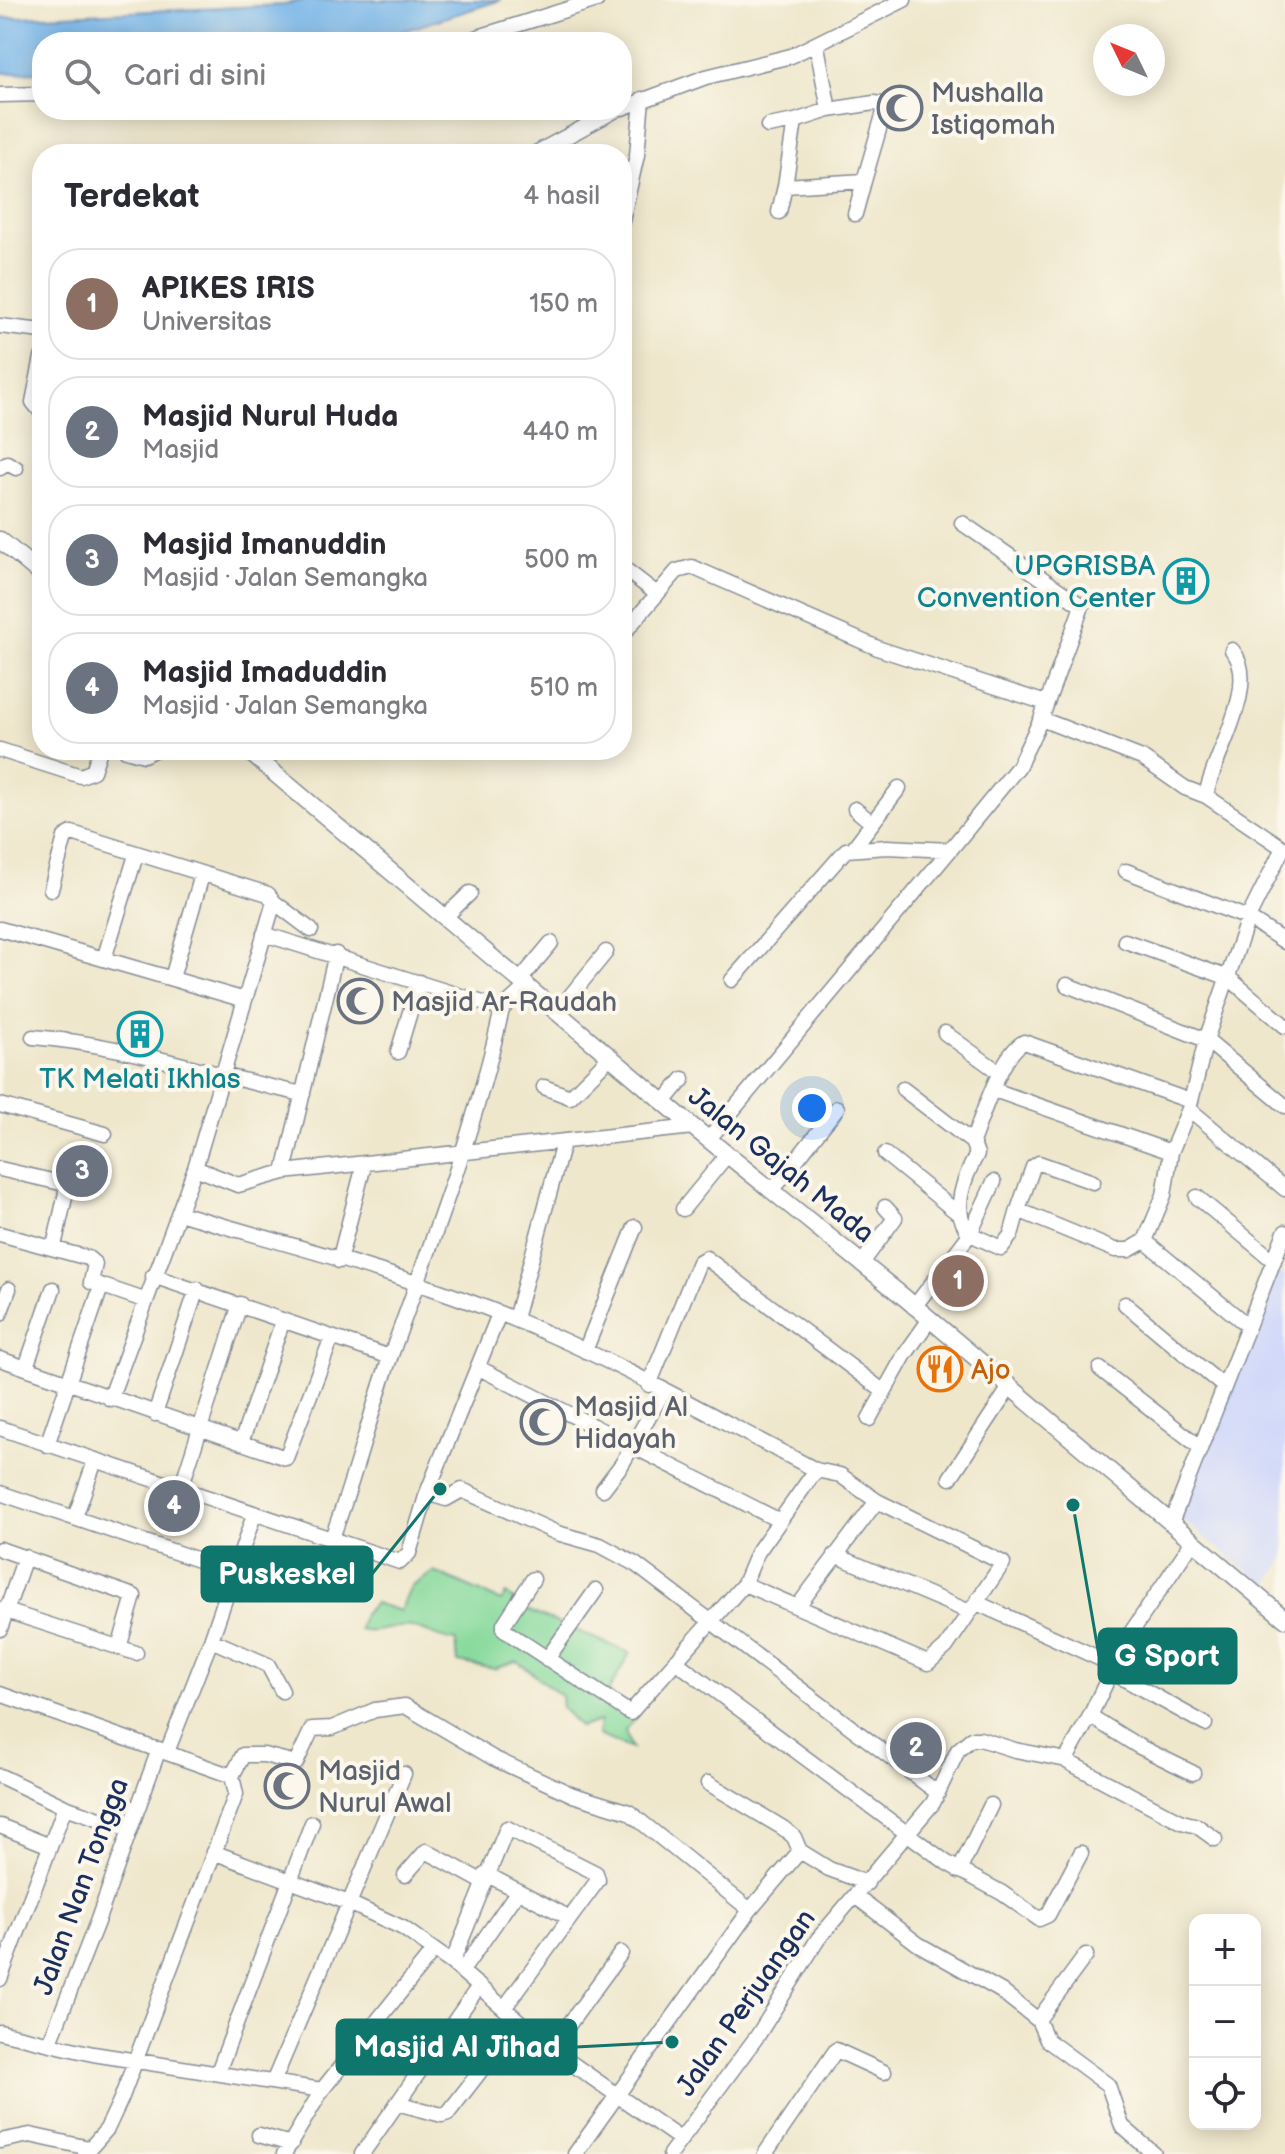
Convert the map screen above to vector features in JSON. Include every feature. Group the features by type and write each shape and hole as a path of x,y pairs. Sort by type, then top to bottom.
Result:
{"main road":[{"path":"0,540 32,567"},
{"name":"Jalan Gajah Mada","path":"259,760 708,1140 930,1319 1285,1619"}],"street":[{"path":"494,32 597,0"},
{"path":"632,104 706,77 775,62 817,46 904,0"},
{"path":"817,46 829,110"},
{"path":"0,95 32,94"},
{"path":"632,177 642,99"},
{"path":"768,126 829,110 874,103 884,108 855,214"},
{"path":"553,144 597,120"},
{"path":"779,212 795,121"},
{"path":"785,186 864,181"},
{"path":"0,326 32,330"},
{"path":"0,468 7,463 16,468"},
{"path":"708,1140 1009,780 1041,719 1082,606 962,523"},
{"path":"632,623 677,571 692,567 880,649 1046,703"},
{"path":"632,575 657,594"},
{"path":"1206,796 1241,691 1241,667 1232,650"},
{"path":"1018,1210 1115,1250 1129,1250 1145,1241 1167,1186 1171,1152 1190,1105 1206,1040 1248,918 1283,846 1206,796 1185,788 1142,758 1041,719"},
{"path":"0,750 81,776 93,771 97,760"},
{"path":"732,980 841,855 854,847 899,788"},
{"path":"855,809 872,823"},
{"path":"51,889 68,834 268,894 311,930"},
{"path":"854,847 950,850"},
{"path":"104,959 136,855"},
{"path":"1126,871 1248,918 1285,942"},
{"path":"172,978 202,875"},
{"path":"445,917 470,893"},
{"path":"110,1399 195,1168 274,902"},
{"path":"0,929 245,1000"},
{"path":"264,934 336,954 502,1009"},
{"path":"1125,941 1229,978 1285,1026"},
{"path":"331,1540 357,1474 390,1357 419,1285 486,1079 502,1009 551,943"},
{"path":"558,1011 606,952"},
{"path":"284,1172 336,954"},
{"path":"398,1052 419,982"},
{"path":"1067,985 1206,1040 1285,1106"},
{"path":"945,1033 1000,1073"},
{"path":"33,1037 93,1042 222,1078 303,1094"},
{"path":"972,1142 1000,1073 1017,1045 1024,1042 1190,1105 1285,1189"},
{"path":"544,1087 570,1097 611,1056"},
{"path":"664,1102 683,1079"},
{"path":"903,1089 972,1142 977,1154 961,1191 960,1215"},
{"path":"994,1090 1171,1152"},
{"path":"0,1105 105,1134"},
{"path":"772,1191 837,1108"},
{"path":"195,1168 238,1185 284,1172 693,1127"},
{"path":"515,1319 563,1143"},
{"path":"885,1154 960,1215 970,1234 1001,1248 1011,1235 1033,1167 1039,1163 1093,1182"},
{"path":"683,1209 727,1155"},
{"path":"339,1261 364,1165"},
{"path":"0,1169 61,1182 67,1187 54,1246"},
{"path":"914,1307 970,1234 994,1182"},
{"path":"1197,1197 1274,1261"},
{"path":"862,1263 895,1218 885,1207"},
{"path":"179,1213 419,1285 515,1319 585,1351 816,1470 840,1475 877,1501 1001,1560 1003,1567 934,1660 921,1663 744,1584"},
{"path":"585,1351 635,1227"},
{"path":"1171,1523 1285,1232"},
{"path":"0,1234 54,1246 92,1260 95,1264 91,1282 144,1300"},
{"path":"1145,1241 1248,1326"},
{"path":"603,1489 633,1445 656,1389 699,1262 706,1258 883,1391"},
{"path":"153,1276 390,1357"},
{"path":"47,1445 101,1287"},
{"path":"0,1314 9,1289"},
{"path":"26,1367 53,1289"},
{"path":"155,1414 197,1289"},
{"path":"180,1491 240,1304"},
{"path":"1125,1304 1223,1386"},
{"path":"0,1428 180,1491 400,1562 409,1553 427,1493 499,1314"},
{"path":"869,1419 883,1391 930,1319"},
{"path":"241,1443 283,1320"},
{"path":"0,1359 286,1458 332,1337"},
{"path":"479,1368 780,1521"},
{"path":"1100,1369 1200,1447"},
{"path":"950,1478 1010,1387"},
{"path":"75,1517 95,1461"},
{"path":"533,1579 503,1628 630,1713 744,1584 757,1553 816,1470"},
{"path":"427,1493 446,1499 462,1490 557,1533 600,1545 635,1564 938,1793"},
{"path":"0,1493 234,1572"},
{"path":"798,1606 877,1501"},
{"name":"Jalan Nan Tongga","path":"50,2042 129,1829 211,1640 254,1515"},
{"path":"1193,1541 1128,1637 1067,1760 1182,1822 1197,1826 1215,1839"},
{"path":"0,1549 134,1596 119,1648"},
{"path":"835,1555 974,1608 1112,1668 1205,1724"},
{"path":"0,1629 3,1610 25,1557"},
{"path":"547,1659 596,1590"},
{"path":"3,1610 136,1653"},
{"path":"211,1640 268,1665 282,1691"},
{"path":"675,1661 907,1835 959,1871 1002,1893 1041,1919 1048,1915 1081,1853"},
{"path":"0,1694 232,1776"},
{"path":"0,2141 30,2135 87,2151 107,2129 137,2059 236,1794 232,1776 243,1755 264,1755 296,1763 312,1729 332,1728 375,1710 405,1706 457,1738 573,1795 621,1807 750,1910"},
{"path":"1090,1716 1138,1746 1193,1773"},
{"name":"Jalan Perjuangan","path":"670,2154 758,2035 818,1939 907,1835 938,1793 958,1750 971,1739 1067,1760"},
{"path":"274,2080 404,1774"},
{"path":"0,1776 65,1807 129,1829"},
{"path":"708,1783 783,1828 794,1837 800,1851 829,1869 867,1883"},
{"path":"959,1871 991,1805"},
{"path":"0,1979 65,1807"},
{"path":"218,2072 312,1823"},
{"path":"0,1826 50,1846"},
{"path":"457,1967 485,1878 502,1833 507,1828 600,1876 505,2007"},
{"path":"405,1875 426,1851 570,1918"},
{"path":"575,2154 750,1910 800,1851"},
{"path":"213,1852 289,1879 403,1928 457,1967 551,2049 680,2139"},
{"path":"457,1967 517,1892"},
{"path":"855,1896 918,1944 1001,1991 1038,2020 1047,2040 1108,2085 1116,2101 1118,2120 1154,2154"},
{"path":"259,2135 288,2149 322,2090 434,1950"},
{"path":"551,2049 621,1953"},
{"path":"1038,2020 1086,1955"},
{"path":"362,2154 479,1986"},
{"path":"397,2103 442,2115 448,2113 519,2021"},
{"path":"0,2032 93,2054 274,2080 322,2090"},
{"path":"765,2154 836,2050 884,2072"}],"shaded area":[{"path":"1274,1270 1285,1275 1285,1558 1267,1586 1180,1518"}],"green space":[{"path":"434,1572 501,1601 506,1594 526,1610 630,1653 608,1692 623,1707 639,1714 625,1731 632,1749 598,1735 600,1721 580,1727 562,1708 561,1696 517,1661 494,1669 458,1662 456,1641 412,1627 359,1630 363,1614 375,1603 400,1611 411,1587"}],"water":[{"path":"303,0 501,0 400,32 32,32 32,72 0,73 0,18 283,5"}],"place":[{"name":"Mushalla Istiqomah","path":"900,108"},
{"name":"UPGRISBA Convention Center","path":"1186,581"},
{"name":"Masjid Ar-Raudah","path":"360,1001"},
{"name":"TK Melati Ikhlas","path":"140,1034"},
{"name":"Masjid Imanuddin","path":"82,1171"},
{"name":"APIKES IRIS","path":"958,1281"},
{"name":"Ajo","path":"940,1369"},
{"name":"Masjid Al Hidayah","path":"543,1422"},
{"name":"Puskeskel","path":"440,1489"},
{"name":"G Sport","path":"1073,1505"},
{"name":"Masjid Imaduddin","path":"174,1506"},
{"name":"Masjid Nurul Huda","path":"916,1748"},
{"name":"Masjid Nurul Awal","path":"287,1786"},
{"name":"Masjid Al Jihad","path":"672,2042"}]}
